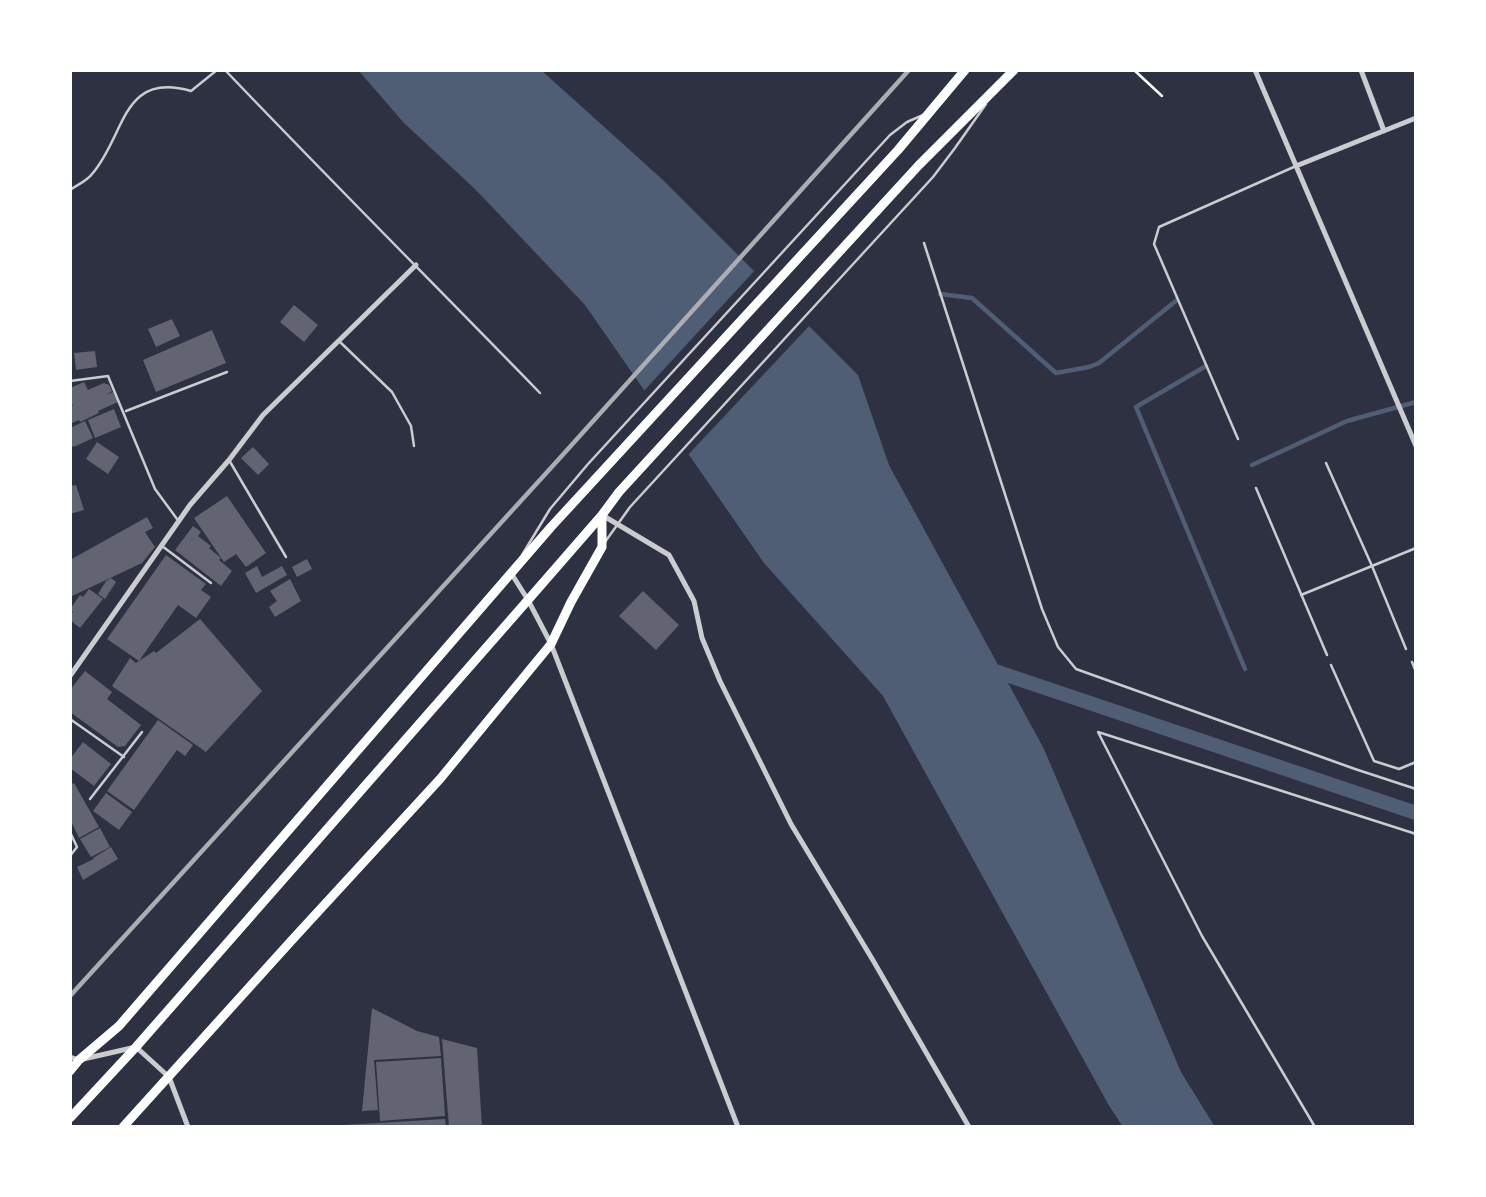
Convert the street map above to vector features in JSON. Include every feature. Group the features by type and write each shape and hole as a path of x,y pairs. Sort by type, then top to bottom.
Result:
{"main road":[{"path":"70,1071 75,1058 119,1026 551,527 898,150 965,70"},
{"path":"70,1118 136,1047 602,515 619,492 919,165 1014,70"},
{"path":"123,1127 440,779 551,644 602,547 602,515"}],"street":[{"path":"1255,70 1416,446"},
{"path":"1361,70 1384,131"},
{"path":"1296,166 1416,118"},
{"path":"70,676 190,505 263,415 416,265"},
{"path":"602,515 669,555 694,601 702,638 720,681 791,824 969,1127"},
{"path":"511,573 551,644 738,1127"},
{"path":"75,1058 136,1047 169,1077 188,1127"}],"lane":[{"path":"70,190 90,177 106,154 131,103 143,93 159,87 175,86 191,90 217,70"},
{"path":"225,70 336,187 540,393"},
{"path":"602,547 630,507 933,177 999,87"},
{"path":"511,573 550,509 588,464 890,135 907,122 929,112"},
{"path":"1238,439 1154,244 1159,227 1296,166"},
{"path":"924,243 1042,609 1058,647 1076,669 1416,789"},
{"path":"339,341 392,392 411,426 414,446"},
{"path":"124,412 227,372"},
{"path":"70,381 108,376 155,488 179,522"},
{"path":"229,460 286,557"},
{"path":"1326,463 1406,649"},
{"path":"1256,488 1327,655"},
{"path":"162,546 211,583"},
{"path":"1301,595 1416,548"},
{"path":"1412,662 1416,672"},
{"path":"1331,665 1374,761 1399,769 1416,762"},
{"path":"70,719 124,757"},
{"path":"90,799 142,732"},
{"path":"1315,1127 1202,936 1098,732 1416,834"},
{"path":"70,832 77,847 70,856"}],"path":[{"path":"1134,70 1162,96"}],"water":[{"path":"358,70 541,70 663,180 858,375 889,465 1044,749 1181,1072 1215,1127 1123,1127 883,696 764,563 585,305 476,190 404,123"}],"pier":[{"path":"756,269 811,324 686,457 642,393"}],"building":[{"path":"294,305 318,325 304,342 280,322"},
{"path":"172,319 180,336 156,347 148,329"},
{"path":"212,330 226,363 156,392 143,360"},
{"path":"95,351 97,367 76,370 74,353"},
{"path":"84,382 88,390 104,383 109,385 112,391 106,395 113,392 118,402 80,422 79,420 70,424 70,407 73,406 70,388"},
{"path":"114,409 121,427 95,438 88,420"},
{"path":"85,421 93,438 70,447 70,428"},
{"path":"97,442 119,457 108,474 86,459"},
{"path":"253,447 269,464 258,475 241,458"},
{"path":"76,485 84,510 70,514 70,486"},
{"path":"227,496 266,553 246,567 236,554 224,562 194,518"},
{"path":"147,517 153,528 145,532 155,547 142,563 70,597 70,560"},
{"path":"193,526 201,532 198,536 211,546 209,548 221,558 219,560 232,571 221,586 175,550"},
{"path":"166,555 206,584 201,590 211,597 196,618 178,605 139,661 107,639"},
{"path":"307,559 312,569 297,577 292,567"},
{"path":"257,566 262,577 282,566 287,575 256,593 245,573"},
{"path":"111,578 116,582 105,599 98,594"},
{"path":"290,579 301,601 275,617 269,607 277,601 270,591"},
{"path":"89,589 103,599 80,628 70,620 73,612 70,609 80,595 83,597"},
{"path":"643,591 679,625 656,650 619,616"},
{"path":"200,619 262,691 206,752 112,686 130,658 136,663 154,651 156,653"},
{"path":"85,671 112,692 107,699 141,725 125,746 118,747 70,712 70,690"},
{"path":"158,720 193,745 185,756 177,750 134,810 107,791"},
{"path":"83,742 111,764 94,786 70,768 70,759"},
{"path":"74,783 99,827 79,838 70,819 70,785"},
{"path":"106,793 132,812 119,830 93,811"},
{"path":"100,828 110,847 91,857 80,839"},
{"path":"111,847 118,859 83,880 77,867"},
{"path":"372,1008 417,1031 439,1037 441,1056 374,1060 378,1110 362,1111"},
{"path":"442,1039 477,1048 482,1127 449,1127"},
{"path":"441,1058 445,1116 380,1121 376,1062"},
{"path":"445,1119 446,1127 343,1127 343,1125"}],"waterway":[{"path":"940,294 972,298 1056,373 1099,363 1177,300"},
{"path":"1206,366 1136,407 1245,669"},
{"path":"1252,465 1347,421 1416,402"},
{"path":"986,668 1416,813"}],"railway":[{"path":"70,996 909,70"}]}
